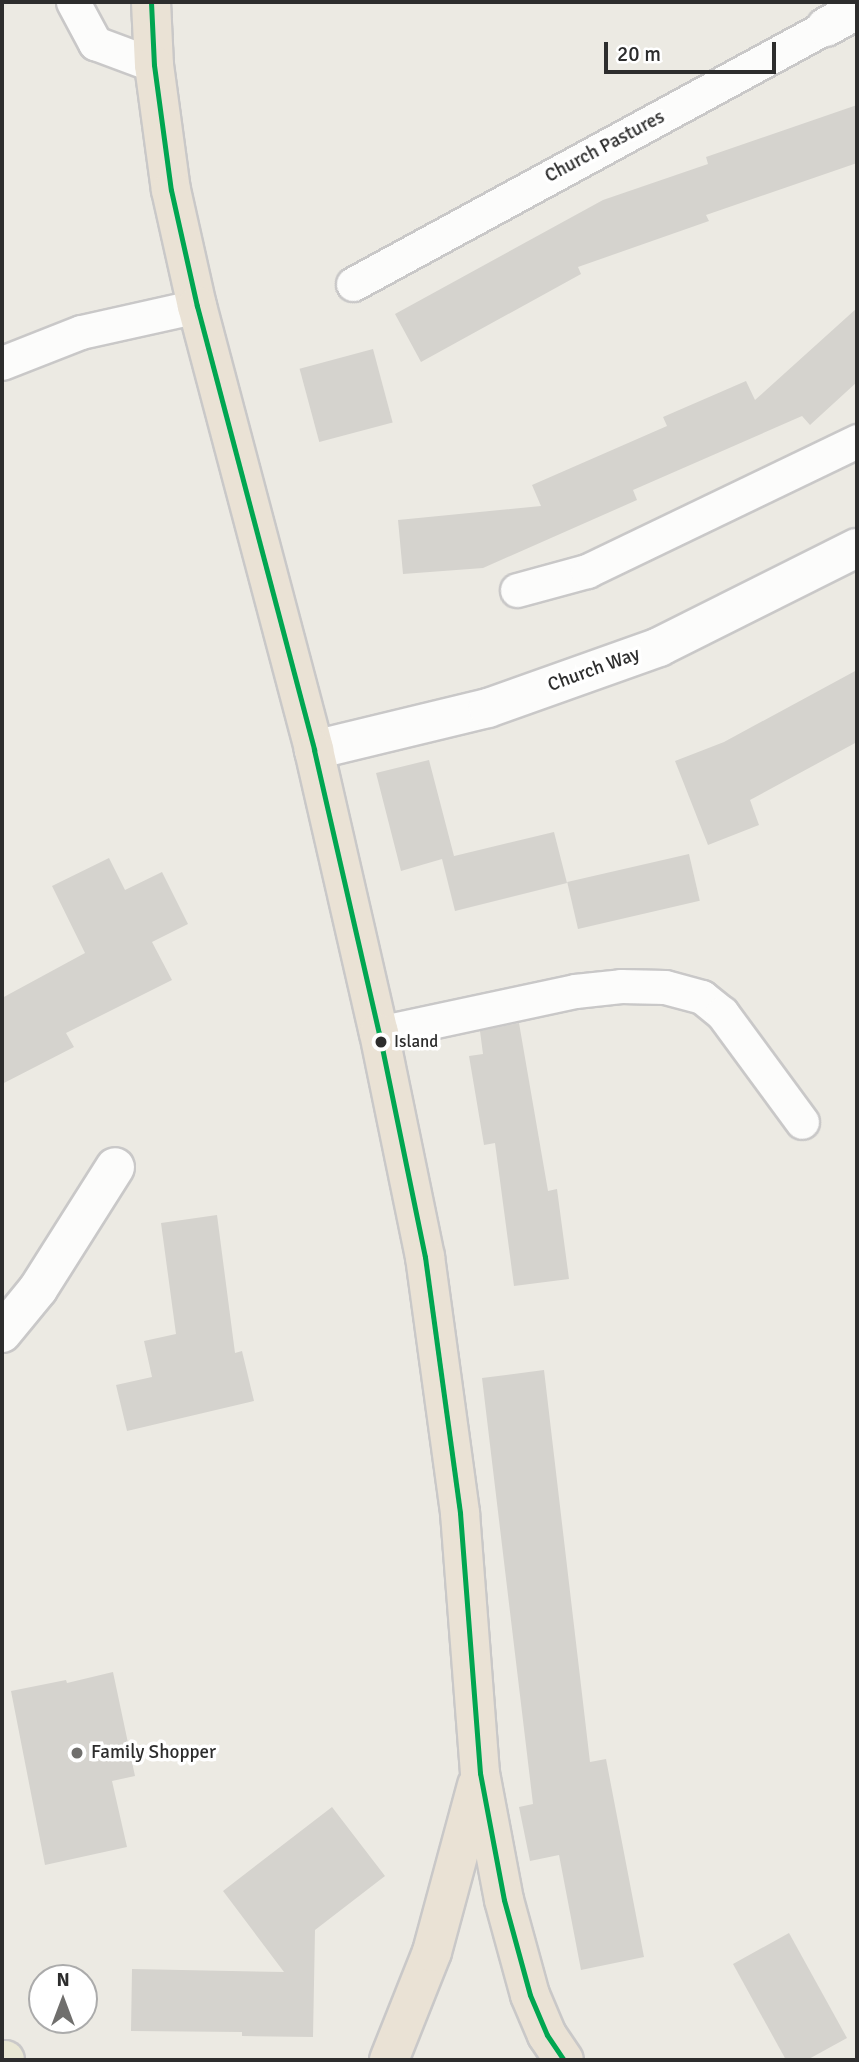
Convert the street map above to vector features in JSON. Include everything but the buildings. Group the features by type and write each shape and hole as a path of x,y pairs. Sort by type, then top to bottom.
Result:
{"highway":[{"path":"151,2 154,65 171,190 197,306 314,750 379,1033 425,1257 456,1486 480,1773 504,1900 522,1969 547,2035 564,2060"},
{"path":"388,2060 432,1952 480,1773"}],"street":[{"name":"Church Way","path":"314,750 488,708 659,647 857,548"},
{"path":"2,1333 38,1289 115,1167"}],"lane":[{"path":"73,2 95,43 154,65"},
{"name":"Church Pastures","path":"353,284 842,18"},
{"path":"2,363 81,332 197,306"},
{"path":"517,590 587,570 857,441"},
{"path":"379,1033 575,991 621,986 665,987 702,997 722,1013 802,1122"}],"transit line":[{"path":"151,2 154,65 171,190 197,306 314,750 379,1033 425,1257 460,1513 480,1773 504,1900 530,1995 547,2035 564,2060"}],"place":[{"name":"Island","path":"381,1042"},
{"name":"Family Shopper","path":"77,1753"}]}
